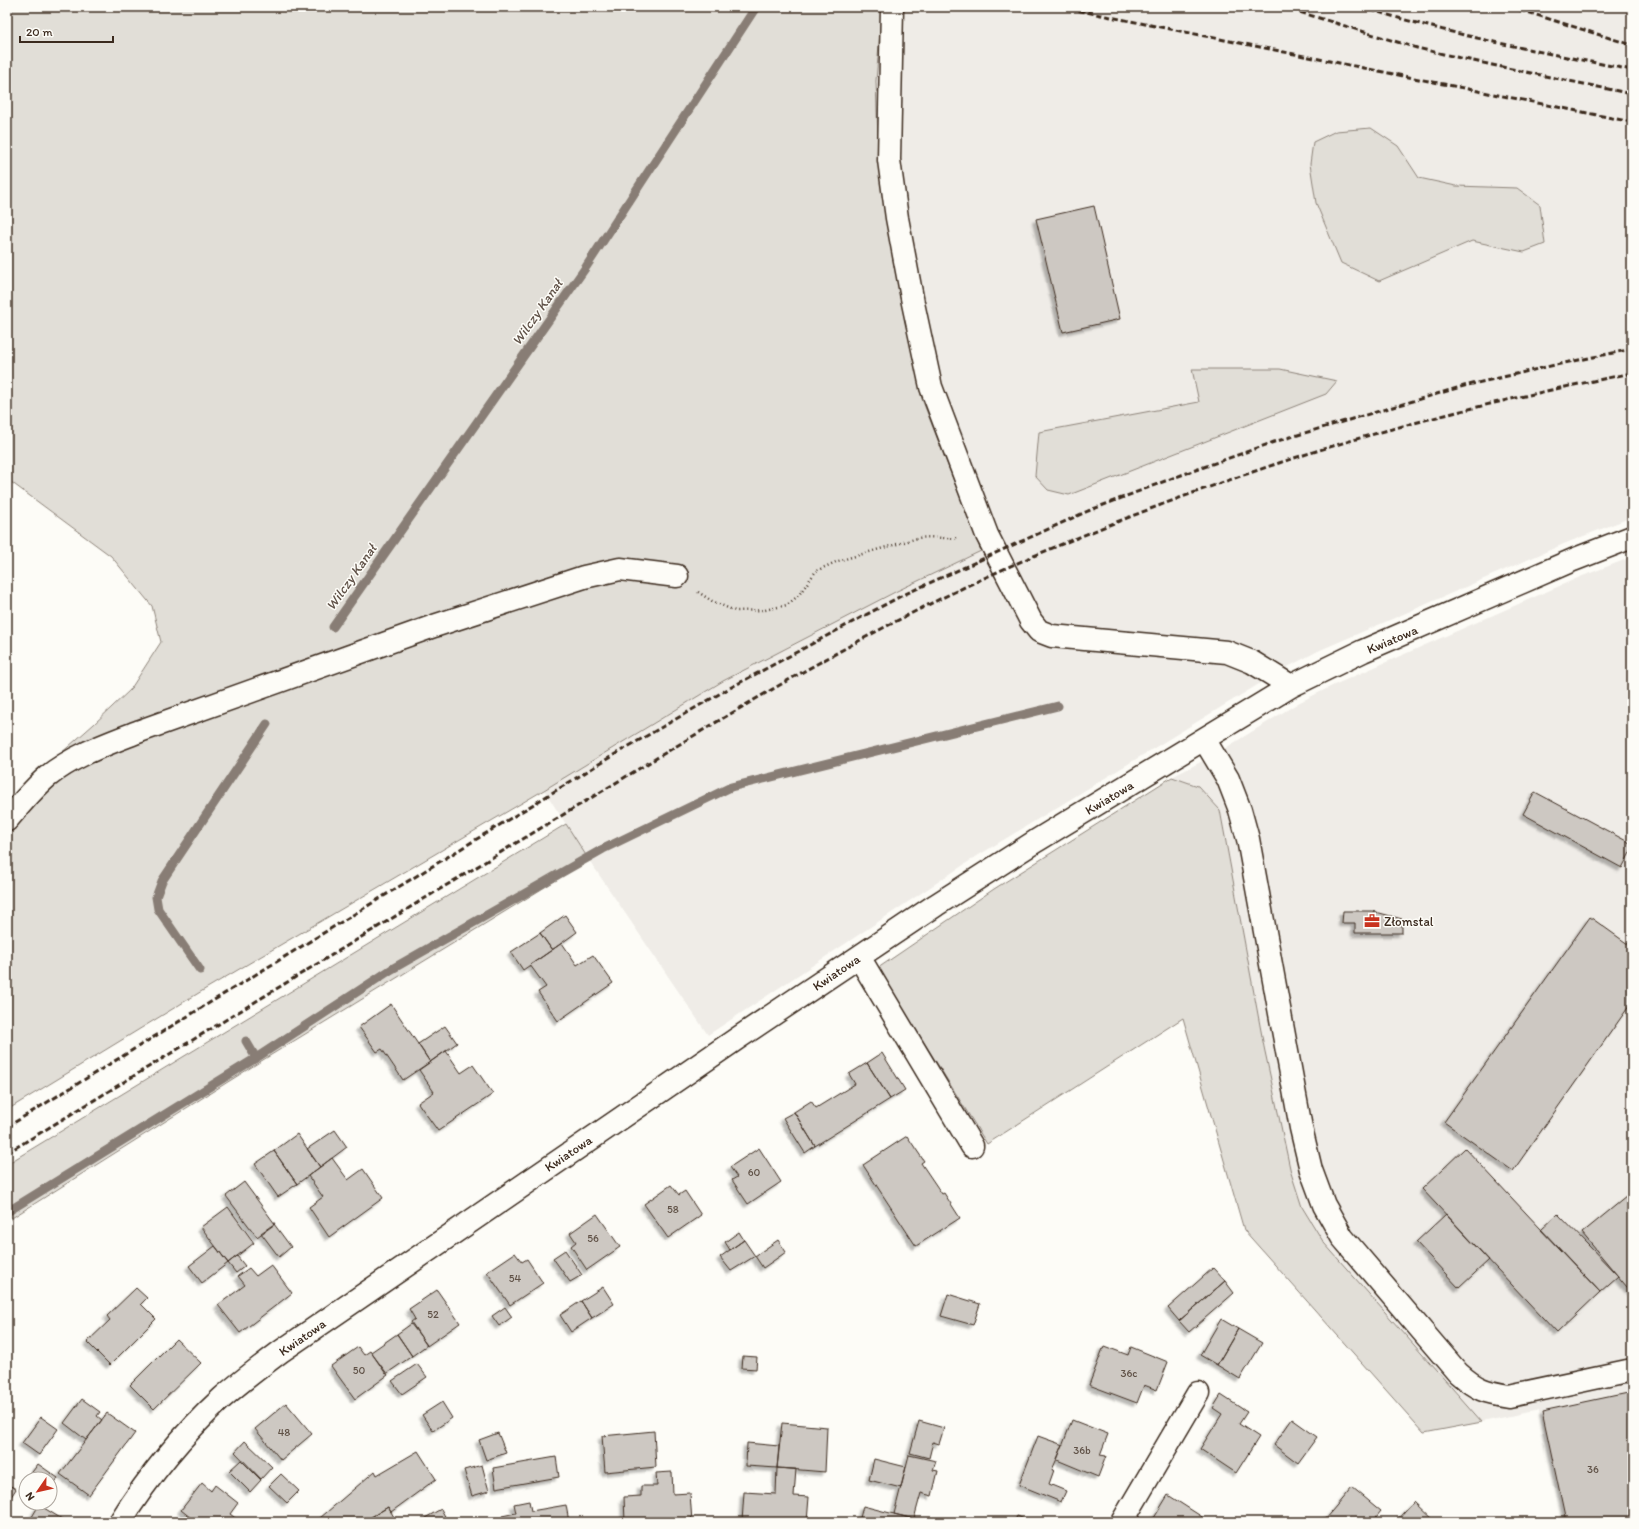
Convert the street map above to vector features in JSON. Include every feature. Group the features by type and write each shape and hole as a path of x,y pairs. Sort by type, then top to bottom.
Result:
{"street":[{"path":"892,7 888,153 897,218 931,387 987,535 1031,621 1039,631 1052,636 1227,652 1252,662 1291,686"},
{"name":"Kwiatowa","path":"120,1522 158,1467 196,1425 223,1398 268,1361 523,1184 984,874 1291,686 1363,652 1573,560 1632,537"},
{"path":"7,820 29,793 47,777 67,763 91,750 140,731 434,626 584,577 620,568 677,576"},
{"path":"1204,739 1228,779 1240,810 1248,839 1301,1128 1311,1170 1324,1205 1342,1237 1458,1373 1472,1386 1490,1392 1510,1396 1632,1370"},
{"path":"859,957 972,1146"},
{"path":"1122,1522 1198,1393"}],"path":[{"path":"677,576 712,601 735,611 765,610 787,605 798,596 816,571 838,561 918,538 931,536 944,539 987,535"}],"shaded area":[{"path":"7,7 882,7 876,81 879,170 900,297 922,399 981,551 897,591 723,681 544,790 202,991 7,1110 7,801 130,690 161,642 152,606 111,556 7,479"},
{"path":"882,7 1632,7 1632,517 1566,543 1318,651 1282,670 974,858 708,1035 589,860 544,790 723,681 897,591 981,551 922,399 900,297 879,170 876,81"},
{"path":"1371,128 1398,146 1419,178 1456,186 1517,188 1540,205 1545,244 1524,252 1472,241 1379,281 1341,263 1316,203 1310,164 1313,142 1336,131"},
{"path":"1192,369 1280,369 1337,381 1326,394 1069,495 1048,490 1035,476 1039,432 1199,402"},
{"path":"1632,557 1632,1522 1563,1522 1538,1410 1482,1422 1324,1243 1302,1207 1291,1173 1264,1047 1220,810 1198,786 1172,777 1214,755 1300,702 1334,685 1580,577"},
{"path":"1172,777 1198,786 1220,810 1264,1047 1291,1173 1302,1207 1324,1243 1482,1422 1424,1433 1244,1230 1183,1018 987,1144 878,968 994,889"},
{"path":"566,824 589,860 258,1063 7,1221 7,1164"}],"building":[{"path":"1094,206 1120,319 1063,332 1036,219"},
{"path":"1535,792 1632,844 1632,849 1622,868 1523,814"},
{"name":"Złomstal","path":"1343,911 1372,911 1402,919 1402,933 1355,933 1355,923 1342,923"},
{"path":"565,915 577,932 552,950 540,933"},
{"path":"1590,917 1632,947 1632,1002 1513,1171 1444,1122"},
{"path":"540,933 552,950 523,970 511,952"},
{"path":"562,943 577,965 593,955 613,983 558,1021 538,992 546,987 530,965"},
{"path":"391,1004 430,1062 403,1080 382,1049 377,1052 359,1027"},
{"path":"445,1026 457,1043 430,1062 418,1044"},
{"path":"446,1051 461,1073 473,1065 493,1094 438,1131 418,1103 434,1092 419,1070"},
{"path":"882,1053 905,1090 890,1099 867,1063"},
{"path":"867,1063 890,1099 815,1146 794,1112 811,1101 816,1108 855,1084 849,1074"},
{"path":"794,1112 815,1146 805,1153 783,1118"},
{"path":"335,1130 347,1147 320,1167 307,1149"},
{"path":"297,1134 320,1167 297,1184 274,1151"},
{"path":"907,1136 924,1161 921,1163 942,1194 944,1193 960,1218 916,1246 863,1165"},
{"path":"759,1148 781,1182 748,1204 732,1180 737,1177 730,1167"},
{"path":"1465,1148 1600,1292 1557,1333 1422,1189"},
{"path":"274,1151 297,1184 278,1197 255,1164"},
{"path":"332,1158 348,1180 363,1169 383,1198 329,1237 309,1207 323,1197 308,1176"},
{"path":"244,1182 275,1224 257,1237 226,1196"},
{"path":"671,1185 679,1195 685,1191 701,1215 668,1238 644,1204"},
{"path":"1632,1192 1632,1293 1582,1233"},
{"path":"228,1207 254,1243 228,1263 201,1227"},
{"path":"597,1214 620,1247 587,1270 571,1246 576,1242 570,1233"},
{"path":"1446,1214 1489,1260 1459,1288 1416,1242"},
{"path":"1558,1214 1618,1276 1600,1292 1541,1230"},
{"path":"274,1224 291,1247 279,1257 261,1233"},
{"path":"739,1232 744,1240 730,1250 725,1242"},
{"path":"744,1240 755,1256 731,1271 720,1257"},
{"path":"778,1240 786,1252 763,1268 755,1256"},
{"path":"215,1246 228,1263 202,1283 189,1266"},
{"path":"565,1250 582,1275 570,1282 553,1258"},
{"path":"515,1253 522,1262 527,1259 543,1283 510,1305 487,1272"},
{"path":"237,1256 245,1266 236,1273 228,1263"},
{"path":"271,1265 292,1293 240,1333 218,1305 245,1285 238,1276 249,1268 256,1276"},
{"path":"1213,1268 1225,1281 1179,1321 1168,1308"},
{"path":"1225,1281 1234,1293 1189,1332 1179,1321"},
{"path":"603,1287 614,1304 592,1318 581,1301"},
{"path":"136,1288 147,1298 141,1304 156,1319 110,1365 87,1342 110,1320 107,1316"},
{"path":"437,1290 460,1323 427,1346 411,1322 415,1319 409,1309"},
{"path":"948,1294 980,1304 973,1325 941,1316"},
{"path":"581,1301 592,1318 571,1332 560,1315"},
{"path":"505,1307 512,1317 499,1326 492,1316"},
{"path":"1221,1319 1238,1329 1217,1365 1200,1355"},
{"path":"411,1324 427,1345 412,1356 397,1334"},
{"path":"1238,1329 1262,1343 1240,1379 1217,1365"},
{"path":"397,1334 412,1356 386,1374 371,1352"},
{"path":"176,1339 201,1363 154,1409 130,1385"},
{"path":"1104,1346 1128,1355 1131,1347 1168,1362 1157,1390 1144,1385 1137,1403 1089,1385"},
{"path":"358,1347 364,1355 370,1351 388,1375 355,1399 331,1366"},
{"path":"743,1356 757,1357 756,1369 742,1368"},
{"path":"417,1364 427,1377 402,1394 392,1381"},
{"path":"1627,1393 1632,1416 1632,1522 1566,1522 1542,1411"},
{"path":"1221,1395 1247,1412 1239,1424 1259,1437 1236,1473 1200,1449 1222,1414 1213,1408"},
{"path":"82,1399 100,1412 97,1416 102,1420 86,1440 64,1423"},
{"path":"442,1402 452,1418 433,1431 422,1415"},
{"path":"286,1403 312,1434 281,1460 255,1429"},
{"path":"107,1413 135,1433 89,1495 60,1474"},
{"path":"41,1417 58,1429 39,1455 22,1443"},
{"path":"1292,1419 1317,1437 1298,1463 1274,1445"},
{"path":"1072,1420 1108,1434 1100,1455 1106,1456 1098,1477 1057,1460"},
{"path":"919,1421 944,1428 939,1444 933,1442 929,1458 910,1453"},
{"path":"782,1423 827,1427 825,1472 777,1468"},
{"path":"654,1431 656,1467 605,1472 602,1436"},
{"path":"498,1433 506,1453 486,1460 479,1440"},
{"path":"1038,1436 1063,1445 1052,1470 1054,1470 1049,1484 1066,1491 1061,1502 1019,1485"},
{"path":"245,1441 272,1467 261,1479 235,1452"},
{"path":"747,1443 779,1446 777,1468 746,1466"},
{"path":"418,1451 436,1479 391,1512 388,1507 363,1522 322,1522 320,1518 375,1471 377,1475"},
{"path":"909,1455 936,1461 933,1470 938,1471 932,1496 921,1493 914,1519 894,1514"},
{"path":"556,1457 559,1477 496,1488 493,1468"},
{"path":"874,1459 906,1467 901,1488 869,1480"},
{"path":"241,1460 261,1480 250,1492 229,1471"},
{"path":"38,1464 48,1471 33,1471"},
{"path":"482,1465 489,1491 472,1496 464,1470"},
{"path":"777,1468 796,1469 794,1496 809,1497 807,1522 742,1522 744,1492 776,1494"},
{"path":"672,1472 673,1494 690,1493 692,1522 625,1522 624,1497 641,1496 641,1486 657,1486 656,1473"},
{"path":"281,1474 299,1491 287,1503 269,1486"},
{"path":"202,1483 211,1491 215,1485 238,1503 230,1514 238,1520 236,1522 196,1522 181,1510"},
{"path":"7,1484 16,1489 7,1503"},
{"path":"1352,1487 1381,1511 1372,1522 1331,1522 1326,1518"},
{"path":"1168,1495 1210,1522 1160,1522 1154,1518"},
{"path":"529,1501 531,1511 566,1505 569,1522 503,1522 502,1516 516,1513 514,1504"},
{"path":"1414,1501 1436,1522 1395,1522"},
{"path":"863,1506 925,1522 859,1522"},
{"path":"388,1507 397,1522 363,1522"},
{"path":"441,1509 448,1522 427,1522 425,1518"},
{"path":"35,1511 49,1511 67,1522 29,1522"},
{"path":"1017,1516 1032,1522 1014,1522"}],"waterway":[{"name":"Wilczy Kanał","path":"333,627 586,267 756,7"},
{"path":"7,1212 256,1058 392,969 603,849 731,787 1058,706"},
{"path":"200,970 158,909 156,897 162,881 267,724"},
{"path":"246,1041 256,1058"}],"railway":[{"path":"1061,7 1632,122"},
{"path":"1283,7 1417,48 1632,94"},
{"path":"1362,7 1429,26 1530,50 1632,70"},
{"path":"1511,7 1632,45"},
{"path":"7,1127 617,753 728,689 901,596 1088,511 1173,478 1274,442 1464,386 1632,349"},
{"path":"7,1153 681,743 841,651 950,594 1006,568 1107,526 1210,487 1322,449 1410,424 1498,402 1632,373"}],"place":[{"name":"Złomstal","path":"1372,921"}]}
